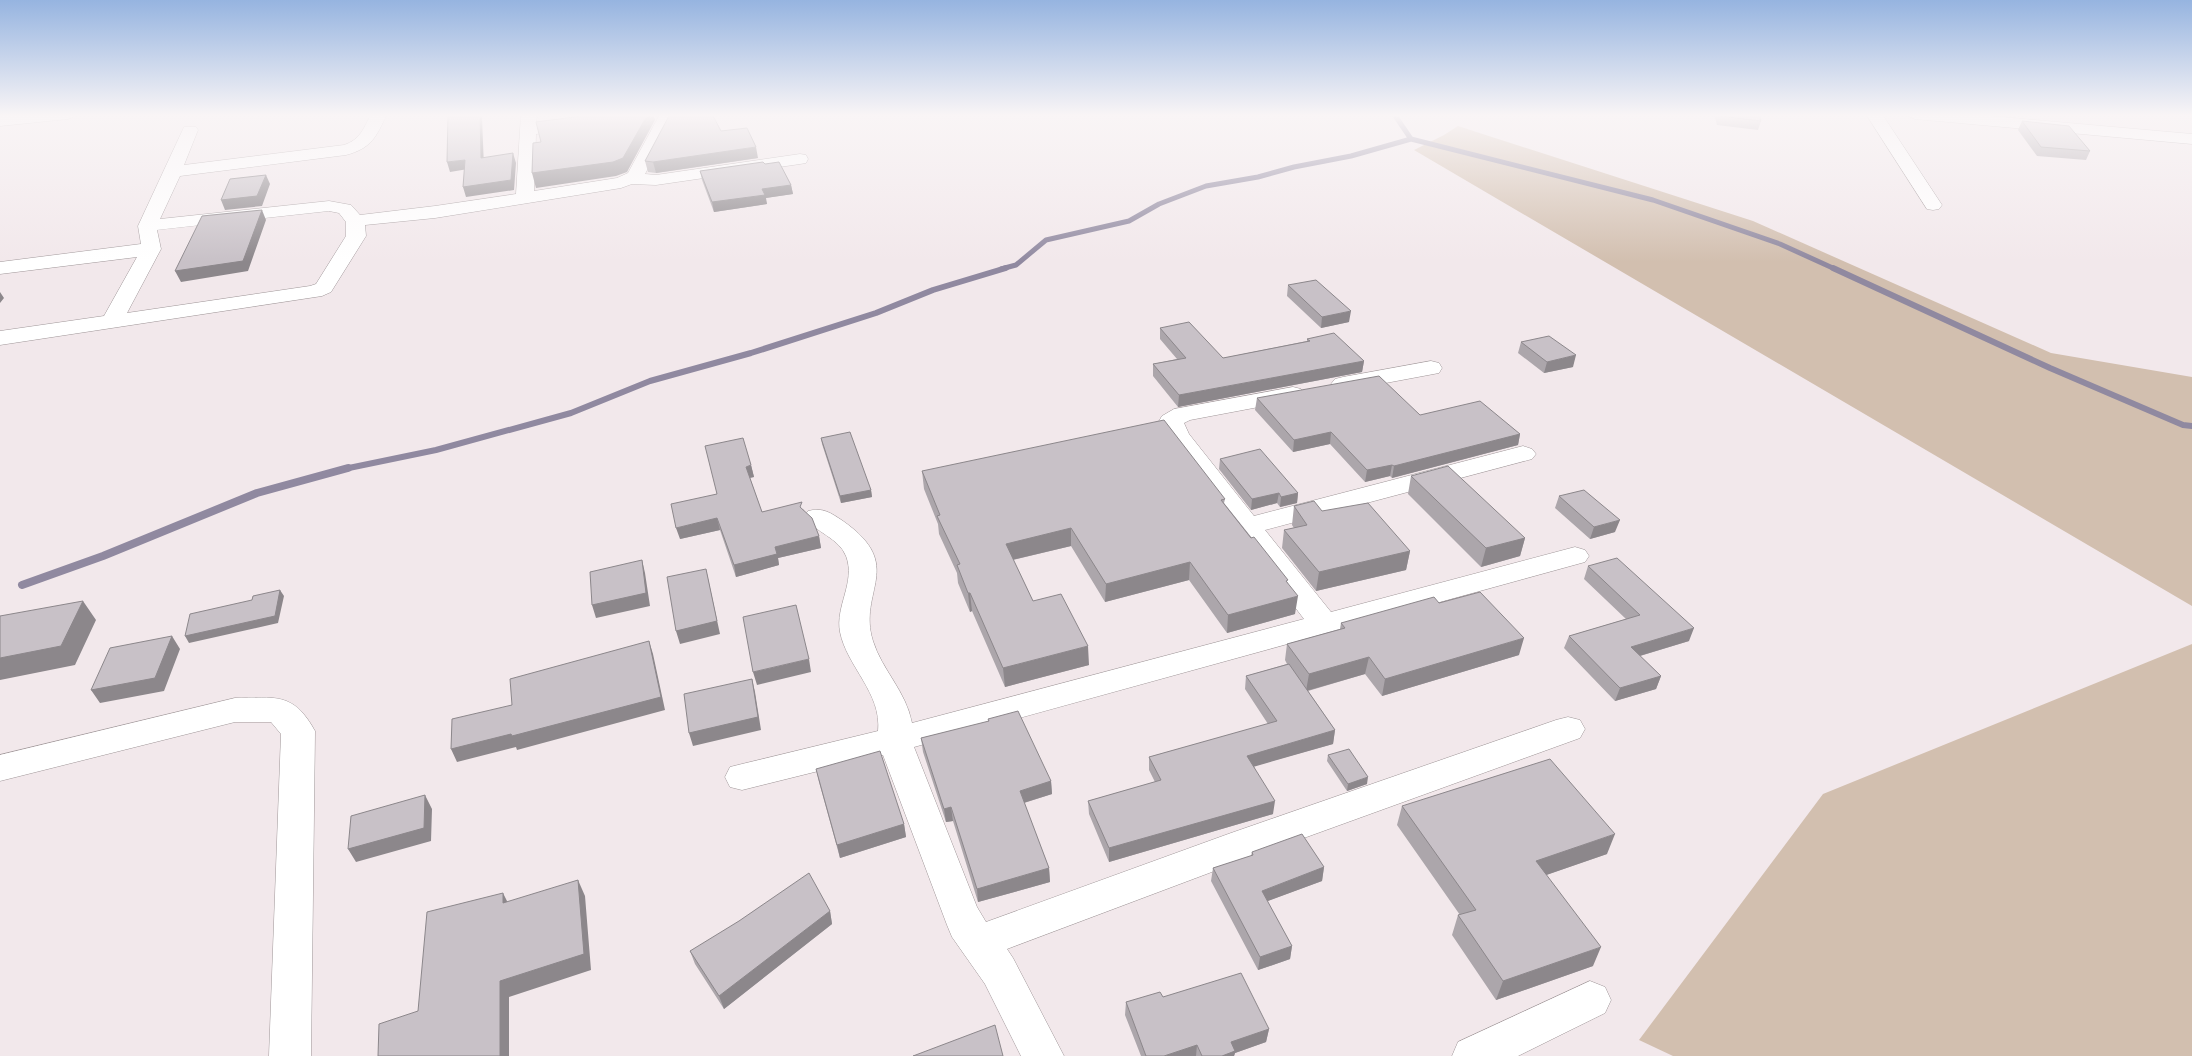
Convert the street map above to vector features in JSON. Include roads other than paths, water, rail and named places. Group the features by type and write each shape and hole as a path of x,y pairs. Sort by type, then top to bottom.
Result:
{"street":[{"path":"111,323 150,249 148,226 177,163"},
{"path":"173,172 242,163"},
{"path":"525,196 527,163"},
{"path":"355,221 435,212 525,196 620,183 634,176 641,163"},
{"path":"630,179 656,180 771,163"},
{"path":"1906,163 1933,205"},
{"path":"0,338 315,292 324,288 356,236 355,221 345,209 329,206 148,226"},
{"path":"0,268 150,249"},
{"path":"1324,624 1177,436 1170,421 1182,414 1431,368"},
{"path":"1248,526 1523,454"},
{"path":"818,517 851,542 860,555 863,569 863,585 854,628 858,645 891,706 895,720 894,740 966,925 999,971 1043,1056"},
{"path":"742,777 894,740 1575,556"},
{"path":"0,768 235,710 279,710 298,731 290,1056"},
{"path":"979,942 1244,844 1568,729"},
{"path":"1473,1056 1590,1000"}],"waterway":[{"path":"1001,269 1016,265 1046,240 1129,221 1159,204 1206,186 1258,177 1313,163"},
{"path":"1507,163 1653,200 1780,244 1835,269"},
{"path":"345,469 436,450 571,413 650,381 751,353 876,313 933,290 1006,268"},
{"path":"1833,268 2050,368 2183,425 2192,426"},
{"path":"22,585 103,556 257,493 345,469"}]}
